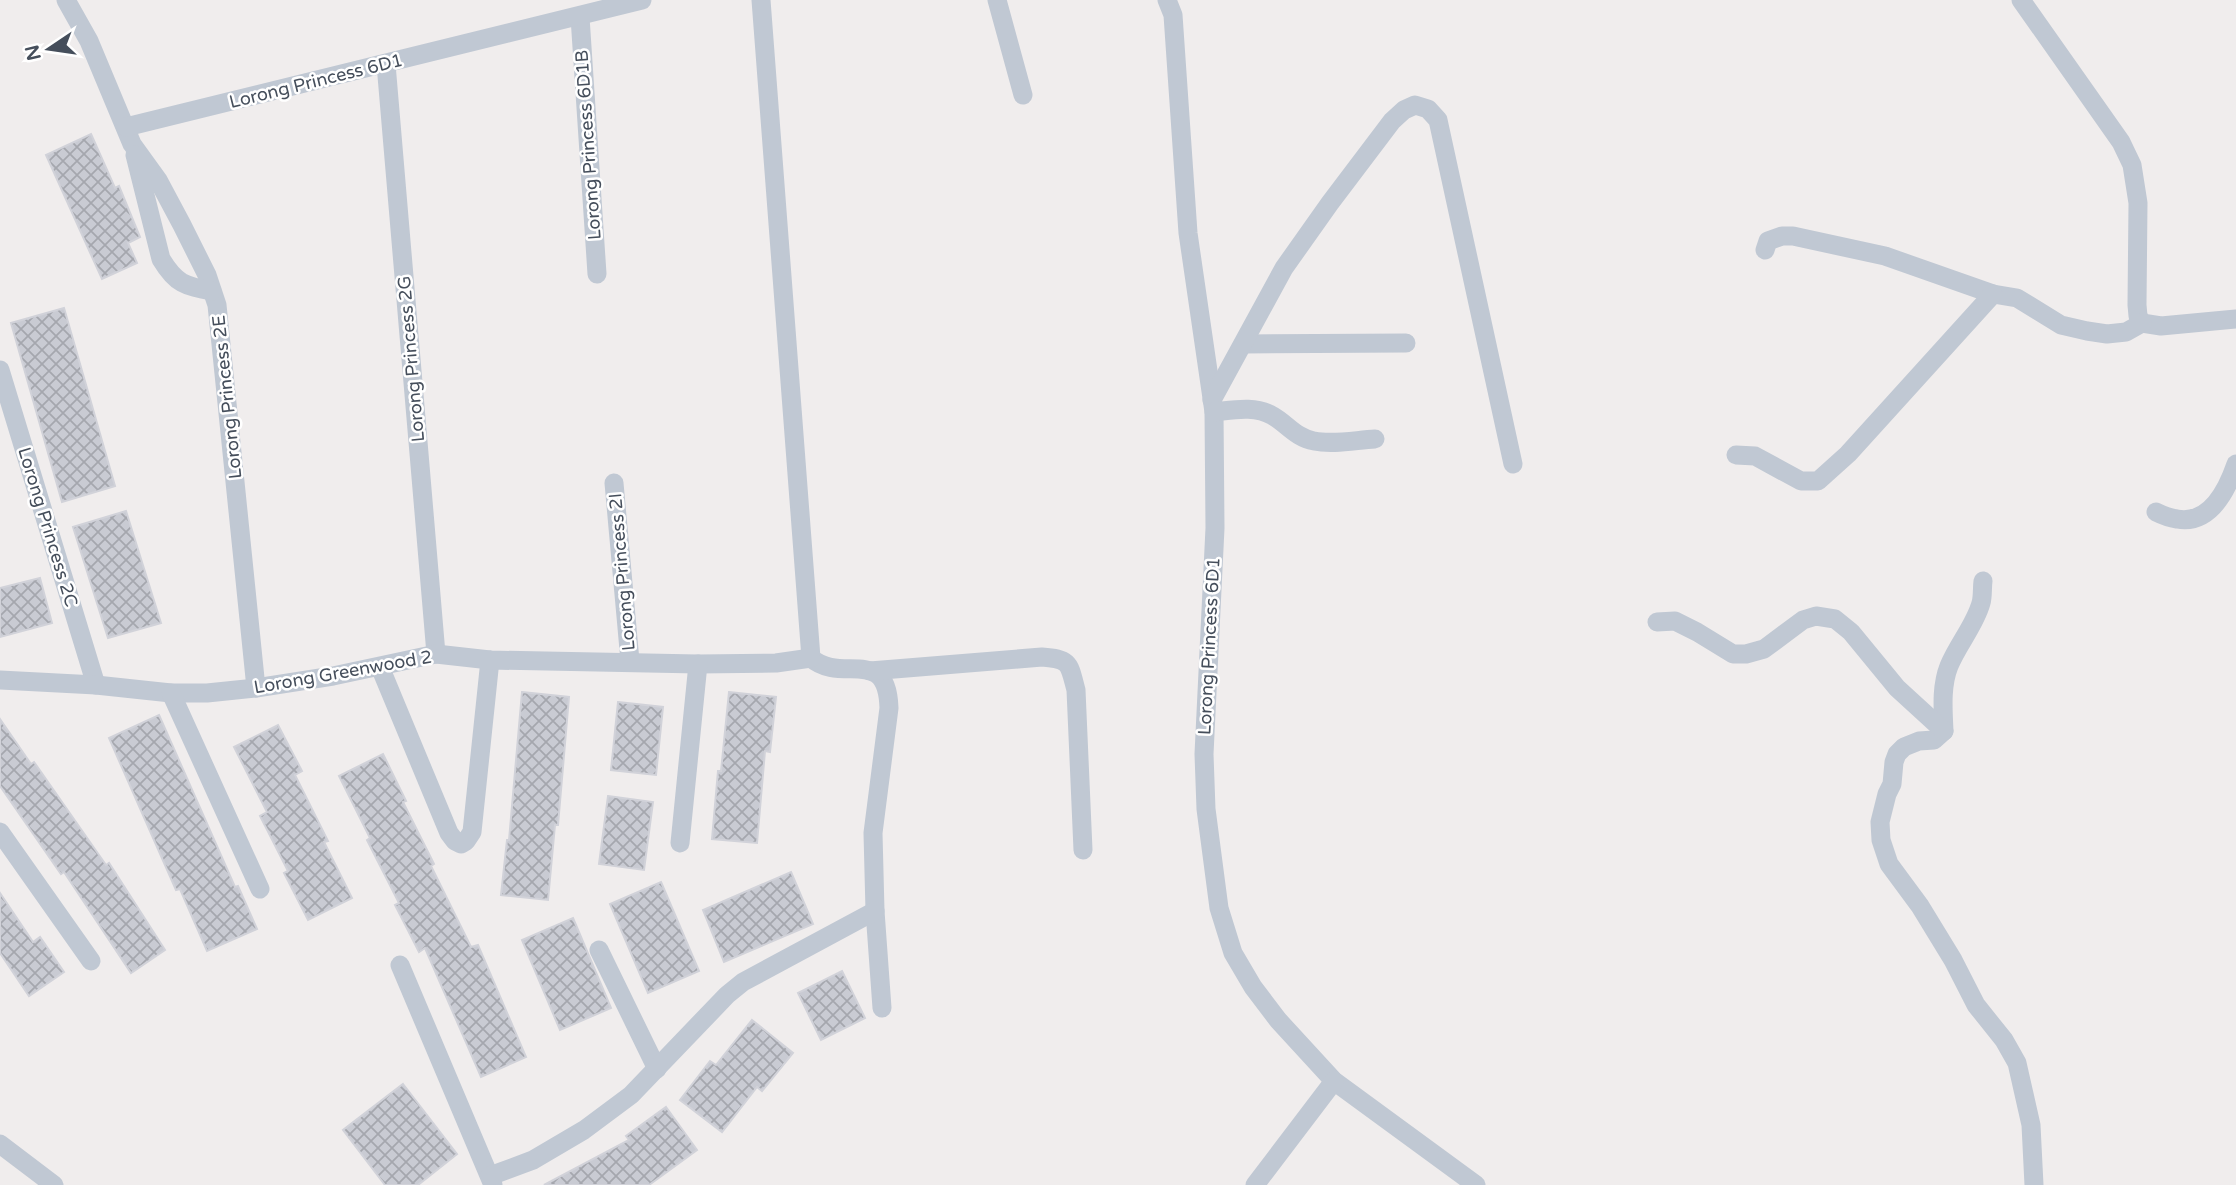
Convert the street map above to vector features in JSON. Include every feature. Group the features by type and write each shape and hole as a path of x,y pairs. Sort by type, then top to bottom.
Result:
{"street":[{"path":"66,0 89,41 129,136 161,259 170,274 185,286 212,291"},
{"name":"Lorong Princess 6D1","path":"129,136 386,64 642,0"},
{"path":"761,0 811,659 819,665 831,668 870,671 1042,657 1060,658 1069,666 1076,690 1083,850"},
{"path":"997,0 1023,95"},
{"name":"Lorong Princess 6D1","path":"1167,0 1173,15 1188,233 1213,406 1215,528 1204,754 1206,809 1219,908 1233,953 1253,987 1334,1081 1476,1185"},
{"path":"2021,0 2121,142 2132,165 2138,203 2137,305 2142,323"},
{"name":"Lorong Princess 6D1B","path":"580,17 597,274"},
{"name":"Lorong Princess 2G","path":"386,64 436,654"},
{"path":"1375,439 1316,442 1300,437 1275,416 1261,410 1213,406 1284,268 1392,121 1404,110 1415,105 1429,109 1438,120 1513,464"},
{"name":"Lorong Princess 2E","path":"129,136 158,180 207,275 212,291 218,318 256,688"},
{"path":"1765,250 1768,241 1782,236 1793,236 1885,256 1993,294 2017,298 2061,325 2107,334 2126,332 2142,323 2161,326 2236,319"},
{"path":"1736,455 1755,456 1801,481 1818,481 1847,454 1993,294"},
{"path":"1244,344 1406,343"},
{"name":"Lorong Princess 2C","path":"0,370 96,685"},
{"path":"2156,512 2179,520 2198,516 2213,507 2227,489 2236,464"},
{"name":"Lorong Princess 2I","path":"614,483 629,661"},
{"path":"1983,581 1981,603 1974,621 1948,668 1943,702 1944,731 1934,740 1919,741 1903,747 1897,754 1892,784 1880,822 1881,840 1889,864 1920,906 1953,960 1976,1005 2004,1040 2017,1063 2031,1125 2034,1185"},
{"path":"1657,622 1675,621 1733,654 1746,654 1765,649 1803,620 1816,616 1835,619 1851,632 1890,681 1944,731"},
{"name":"Lorong Greenwood 2","path":"0,680 96,685 172,693 256,688 380,667 436,654 490,660 698,664 776,663 811,659"},
{"path":"380,667 449,833 460,844 466,841 472,832 490,660"},
{"path":"680,843 698,664"},
{"path":"870,671 881,677 888,688 873,833 882,1008"},
{"path":"172,693 260,889"},
{"path":"0,832 91,961"},
{"path":"400,965 491,1181 584,1130 631,1095 727,995 743,982 875,911"},
{"path":"599,950 657,1069"},
{"path":"1255,1185 1334,1081"},
{"path":"0,1144 54,1185"}],"building":[{"path":"91,134 115,188 119,186 140,237 128,243 137,263 102,279 46,155"},
{"path":"64,308 115,486 62,502 11,323"},
{"path":"126,511 161,623 108,638 73,527"},
{"path":"40,578 52,623 0,637 0,588"},
{"path":"522,692 569,697 558,825 555,825 548,900 501,895 509,840"},
{"path":"729,692 776,697 770,752 765,751 757,843 712,839"},
{"path":"618,702 663,707 656,775 611,770"},
{"path":"159,715 235,887 238,886 257,929 207,951 180,889 176,890 109,738"},
{"path":"0,719 31,764 34,762 106,865 109,863 165,950 131,973 64,872 61,874 0,786"},
{"path":"278,725 302,771 295,775 328,841 324,842 352,898 308,920 284,873 288,871 260,816 267,812 234,747"},
{"path":"383,754 434,864 431,866 471,947 478,945 526,1057 481,1077 425,948 419,952 395,905 399,903 339,776"},
{"path":"608,796 653,802 644,870 599,864"},
{"path":"791,872 813,924 724,962 703,910"},
{"path":"661,882 699,971 648,993 610,904"},
{"path":"0,893 33,942 40,937 64,972 29,996 0,953"},
{"path":"573,918 611,1008 560,1030 522,940"},
{"path":"842,971 865,1018 821,1040 798,993"},
{"path":"752,1020 793,1053 762,1091 757,1087 722,1132 680,1100 710,1061 716,1065"},
{"path":"403,1084 457,1154 418,1185 385,1185 343,1130"},
{"path":"666,1107 697,1150 649,1185 544,1185 629,1140 626,1136"}]}
